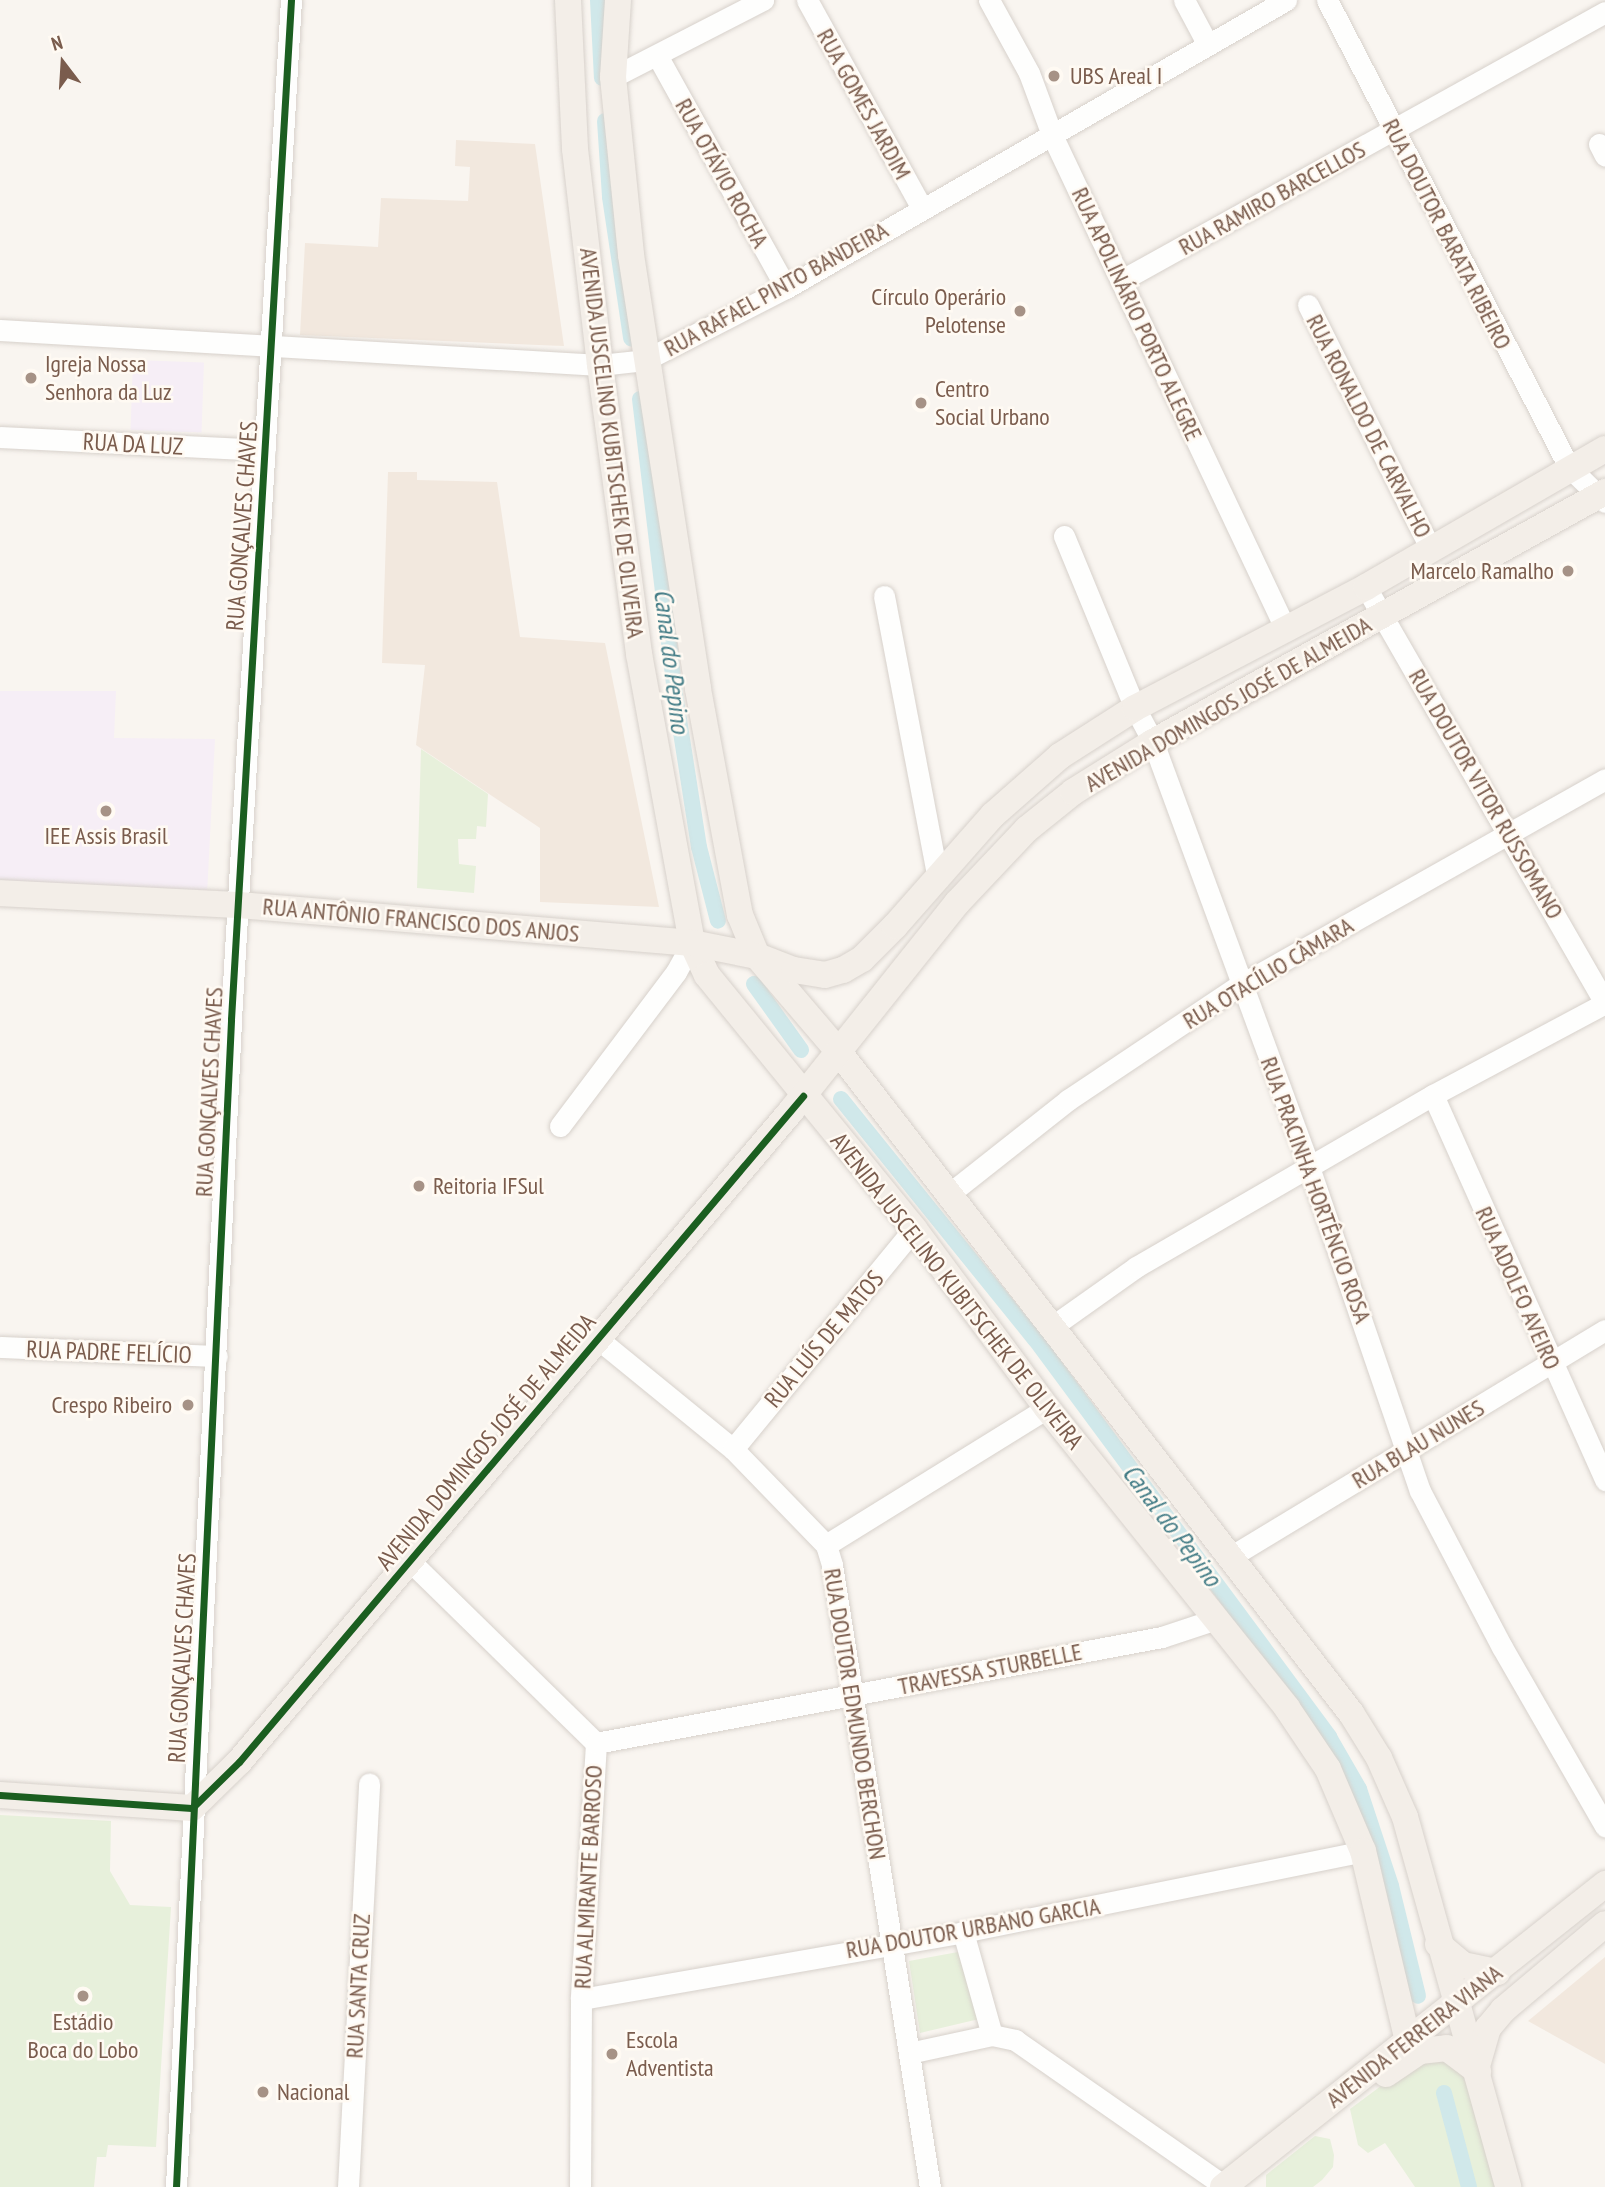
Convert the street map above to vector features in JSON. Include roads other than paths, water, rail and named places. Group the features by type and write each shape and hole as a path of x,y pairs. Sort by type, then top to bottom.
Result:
{"main road":[{"name":"AVENIDA JUSCELINO KUBITSCHEK DE OLIVEIRA","path":"568,0 575,149 600,365 639,654 692,943 707,975 803,1097 915,1229 1047,1408 1287,1709 1328,1769 1363,1851 1407,2037"},
{"name":"AVENIDA JUSCELINO KUBITSCHEK DE OLIVEIRA","path":"618,0 614,77 645,360 732,886 757,956 838,1051 1351,1713 1379,1758 1405,1817 1438,1944 1478,2068"},
{"name":"AVENIDA DOMINGOS JOSÉ DE ALMEIDA","path":"757,956 794,970 825,975 843,971 862,959 1024,786 1135,708 1366,587 1569,467 1605,449"},
{"name":"AVENIDA DOMINGOS JOSÉ DE ALMEIDA","path":"192,1808 239,1762 803,1097 957,903 1027,829 1073,792 1153,742 1603,496"},
{"name":"RUA ANTÔNIO FRANCISCO DOS ANJOS","path":"0,893 239,905 692,943 757,956"},
{"path":"0,1795 192,1808"},
{"name":"AVENIDA FERREIRA VIANA","path":"1224,2186 1407,2037 1497,1972 1605,1884"},
{"name":"AVENIDA FERREIRA VIANA","path":"1478,2068 1488,2028 1503,2010 1605,1924"},
{"path":"1438,1944 1463,1965 1497,1972"},
{"path":"1332,2099 1361,2091 1420,2051 1447,2048 1478,2068 1508,2187"}],"street":[{"name":"RUA GONÇALVES CHAVES","path":"176,2187 192,1808 239,905 265,450 274,346 291,0"},
{"path":"614,77 658,57 763,0"},
{"name":"RUA GOMES JARDIM","path":"807,0 922,208"},
{"name":"RUA APOLINÁRIO PORTO ALEGRE","path":"989,0 1029,73 1052,135 1285,628"},
{"path":"1184,0 1207,43"},
{"name":"RUA RAFAEL PINTO BANDEIRA","path":"0,330 600,365 645,360 786,289 1207,43 1286,0"},
{"name":"RUA DOUTOR BARATA RIBEIRO","path":"1327,0 1569,467 1603,496"},
{"name":"RUA RAMIRO BARCELLOS","path":"1122,280 1394,132 1605,12"},
{"name":"RUA OTÁVIO ROCHA","path":"658,57 786,289"},
{"name":"RUA RONALDO DE CARVALHO","path":"1307,305 1430,548"},
{"name":"RUA DA LUZ","path":"0,437 265,450"},
{"name":"RUA PRACINHA HORTÊNCIO ROSA","path":"1064,536 1135,708 1153,742 1309,1167 1431,1516 1605,1826"},
{"name":"RUA DOUTOR VITOR RUSSOMANO","path":"1366,587 1605,1003"},
{"path":"884,596 938,879"},
{"name":"RUA OTACÍLIO CÂMARA","path":"949,1194 1068,1100 1240,985 1605,779"},
{"path":"560,1126 676,972 692,943"},
{"path":"1050,1328 1136,1267 1433,1095 1605,1003"},
{"name":"RUA ADOLFO AVEIRO","path":"1433,1095 1605,1480"},
{"name":"RUA LUÍS DE MATOS","path":"733,1449 915,1229"},
{"name":"RUA BLAU NUNES","path":"1230,1556 1409,1451 1605,1330"},
{"name":"RUA DOUTOR EDMUNDO BERCHON","path":"598,1339 733,1449 826,1545 930,2187"},
{"name":"RUA PADRE FELÍCIO","path":"0,1347 217,1356"},
{"path":"826,1545 1047,1408"},
{"name":"RUA ALMIRANTE BARROSO","path":"410,1561 596,1742 581,2000 580,2187"},
{"name":"TRAVESSA STURBELLE","path":"596,1742 1162,1637 1216,1619"},
{"name":"RUA SANTA CRUZ","path":"348,2187 369,1784"},
{"name":"RUA DOUTOR URBANO GARCIA","path":"581,2000 963,1932 1363,1851"},
{"path":"963,1932 992,2035"},
{"path":"909,2053 992,2035 1015,2040 1224,2186"}],"waterway":[{"name":"Canal do Pepino","path":"598,0 602,78"},
{"name":"Canal do Pepino","path":"605,121 610,197 631,338"},
{"name":"Canal do Pepino","path":"640,399 675,694 699,847 718,921"},
{"name":"Canal do Pepino","path":"754,984 801,1050"},
{"name":"Canal do Pepino","path":"841,1099 1035,1339 1329,1737 1359,1789 1391,1886 1418,1996"},
{"name":"Canal do Pepino","path":"1444,2093 1469,2187"}],"place":[{"name":"UBS Areal I","path":"1054,76"},
{"name":"Círculo Operário Pelotense","path":"1020,311"},
{"name":"Igreja Nossa Senhora da Luz","path":"31,378"},
{"name":"Centro Social Urbano","path":"921,403"},
{"name":"Marcelo Ramalho","path":"1568,571"},
{"name":"IEE Assis Brasil","path":"106,811"},
{"name":"Reitoria IFSul","path":"419,1186"},
{"name":"Crespo Ribeiro","path":"188,1405"},
{"name":"Estádio Boca do Lobo","path":"83,1996"},
{"name":"Escola Adventista","path":"612,2054"},
{"name":"Nacional","path":"263,2092"}]}
